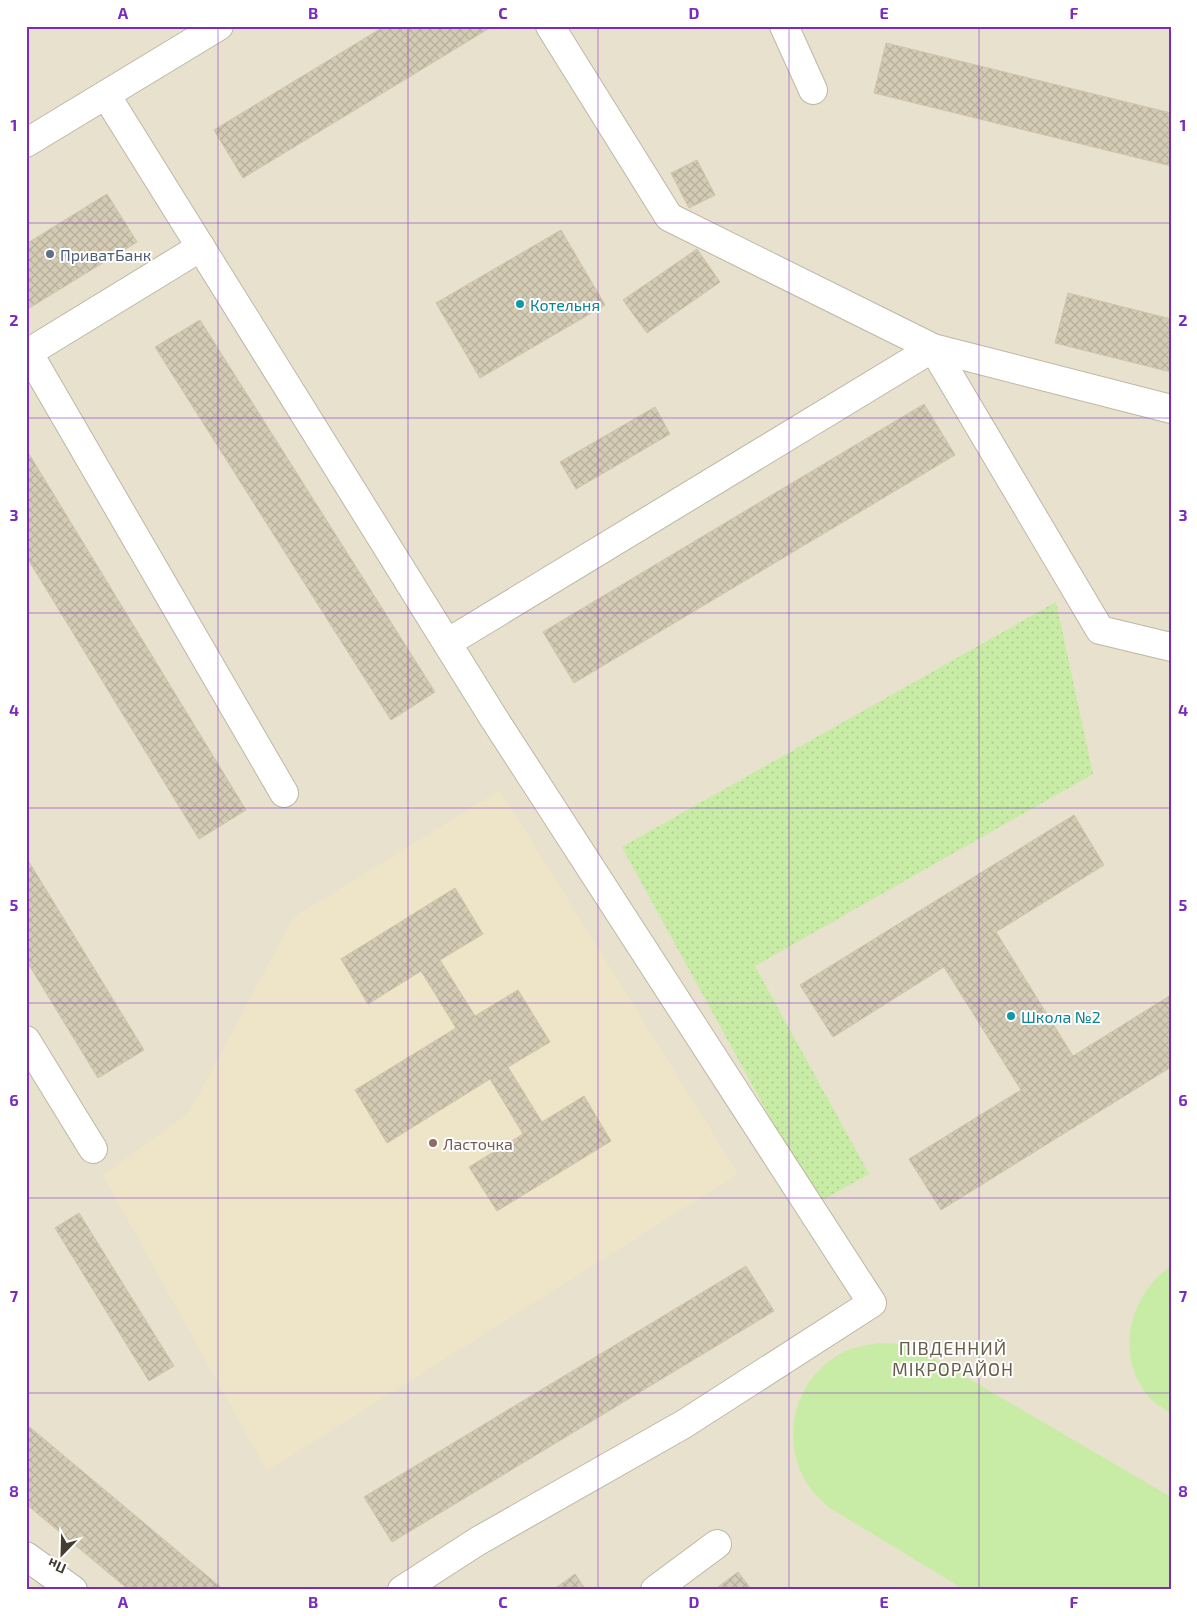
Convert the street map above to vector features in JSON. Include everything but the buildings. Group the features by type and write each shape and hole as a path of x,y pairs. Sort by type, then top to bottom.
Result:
{"street":[{"path":"26,143 219,26"},
{"path":"550,26 668,217 933,348 1171,409"},
{"path":"784,26 814,90"},
{"path":"106,95 493,717 872,1303 684,1424 478,1542 402,1590"},
{"path":"201,248 27,353 284,792"},
{"path":"447,643 933,348"},
{"path":"933,348 1100,630 1171,647"},
{"path":"26,1040 93,1149"},
{"path":"655,1590 717,1544"},
{"path":"26,1556 73,1590"}],"shaded area":[{"name":"ПІВДЕННИЙ МІКРОРАЙОН","path":"26,26 1171,26 1171,1590 26,1590"},
{"name":"Ласточка","path":"500,790 738,1174 267,1471 103,1175 189,1113 293,918"}],"green space":[{"path":"1056,602 1093,774 755,966 869,1174 817,1203 622,847"},
{"path":"1171,1266 1171,1413 1156,1404 1138,1381 1132,1364 1130,1345 1131,1327 1136,1309 1145,1293 1157,1278"},
{"path":"880,1343 901,1344 920,1350 1171,1497 1171,1590 965,1590 830,1508 808,1485 797,1459 793,1442 797,1408 813,1377 825,1364 850,1350"}],"place":[{"name":"ПриватБанк","path":"50,254"},
{"name":"Котельня","path":"520,304"},
{"name":"Школа №2","path":"1011,1016"},
{"name":"Ласточка","path":"433,1143"}],"district":[{"name":"ПІВДЕННИЙ МІКРОРАЙОН","path":"953,1358"}]}
